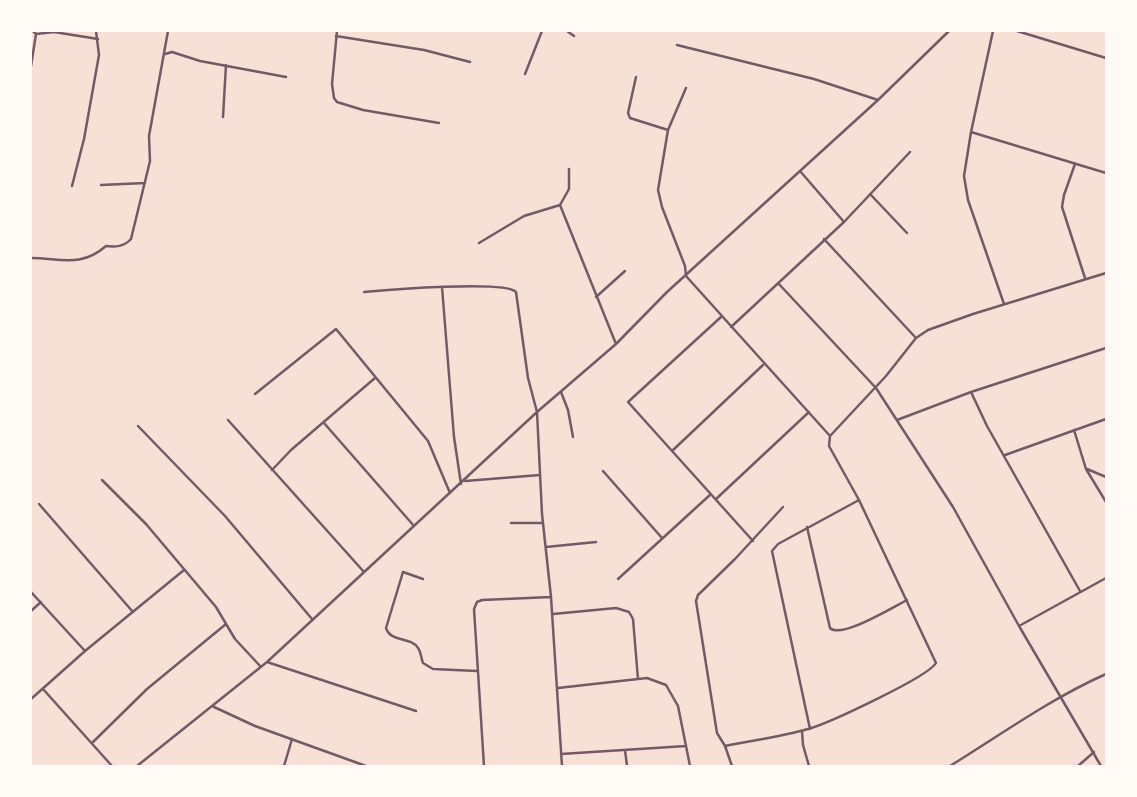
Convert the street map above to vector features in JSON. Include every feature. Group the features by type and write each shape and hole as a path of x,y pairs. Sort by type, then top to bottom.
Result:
{"street":[{"path":"72,186 84,139 99,55 96,31"},
{"path":"31,258 75,261 98,255 106,246 116,247 128,243 131,239 150,161 149,136 168,31"},
{"path":"337,31 332,84 334,98 337,102 363,110 390,113 439,123"},
{"path":"525,74 542,31"},
{"path":"567,31 574,36"},
{"path":"137,766 169,738 213,706 261,667 450,492 465,481 537,412 616,344 686,276 878,100 949,31"},
{"path":"993,31 971,132 965,184 1004,304"},
{"path":"1017,31 1106,58"},
{"path":"31,66 35,32 54,32 98,39"},
{"path":"336,36 424,50 470,62"},
{"path":"677,45 814,79 878,100"},
{"path":"165,54 172,52 200,61 286,77"},
{"path":"223,117 226,65"},
{"path":"636,77 629,116 668,130"},
{"path":"686,88 668,130 658,190 662,208 685,266 686,276 763,364 830,436"},
{"path":"971,132 1106,173"},
{"path":"731,327 844,222 910,152"},
{"path":"1075,164 1064,195 1062,207 1085,278"},
{"path":"479,243 524,216 560,205 569,189 569,169"},
{"path":"800,171 844,222"},
{"path":"101,185 144,183"},
{"path":"870,194 907,233"},
{"path":"560,205 616,344"},
{"path":"824,239 916,338"},
{"path":"596,297 625,271"},
{"path":"725,746 810,729 919,678 936,663 859,500 829,446 830,436 876,388 916,338 944,324 1085,278 1106,273"},
{"path":"778,282 876,388 953,507 1019,626 1101,766"},
{"path":"442,287 454,438 461,484"},
{"path":"364,292 442,287 504,287 511,288 516,292 528,378 537,412 543,523 551,597 562,766"},
{"path":"721,317 628,402 753,541"},
{"path":"255,394 336,329 428,441 450,492"},
{"path":"897,420 971,392 1106,348"},
{"path":"672,451 763,364"},
{"path":"272,470 291,450 375,378"},
{"path":"561,392 568,410 573,437"},
{"path":"971,392 987,426 1080,591"},
{"path":"716,499 809,412"},
{"path":"1005,455 1106,419"},
{"path":"228,420 364,572"},
{"path":"324,423 414,526"},
{"path":"138,426 225,516 312,619"},
{"path":"1074,430 1086,469 1106,502"},
{"path":"1086,469 1106,477"},
{"path":"603,471 662,538"},
{"path":"465,481 540,475"},
{"path":"102,480 146,524 216,607 235,639 261,667"},
{"path":"618,579 711,494"},
{"path":"810,729 772,551 778,544 807,527 859,500"},
{"path":"39,504 133,612"},
{"path":"732,766 725,746 717,733 696,601 698,596 753,541 783,507"},
{"path":"511,522 543,523"},
{"path":"807,527 832,630 838,632 851,628 907,600"},
{"path":"546,548 596,542"},
{"path":"31,699 85,651 184,570"},
{"path":"423,579 403,572 386,628 387,632 391,636 416,645 420,650 423,663 433,669 477,670"},
{"path":"1019,626 1106,578"},
{"path":"31,592 85,651"},
{"path":"484,766 474,609 477,602 551,597"},
{"path":"31,611 41,602"},
{"path":"552,614 616,608 629,612 633,619 638,679"},
{"path":"93,742 147,689 226,624"},
{"path":"266,662 416,712"},
{"path":"950,766 1061,695 1106,674"},
{"path":"558,688 647,678 663,683 672,691 678,706 690,766"},
{"path":"43,689 93,742 112,766"},
{"path":"213,706 255,726 355,764 366,766"},
{"path":"802,731 803,745 810,766"},
{"path":"284,766 292,739"},
{"path":"561,754 686,746"},
{"path":"625,750 627,766"},
{"path":"1078,766 1094,752"}]}
